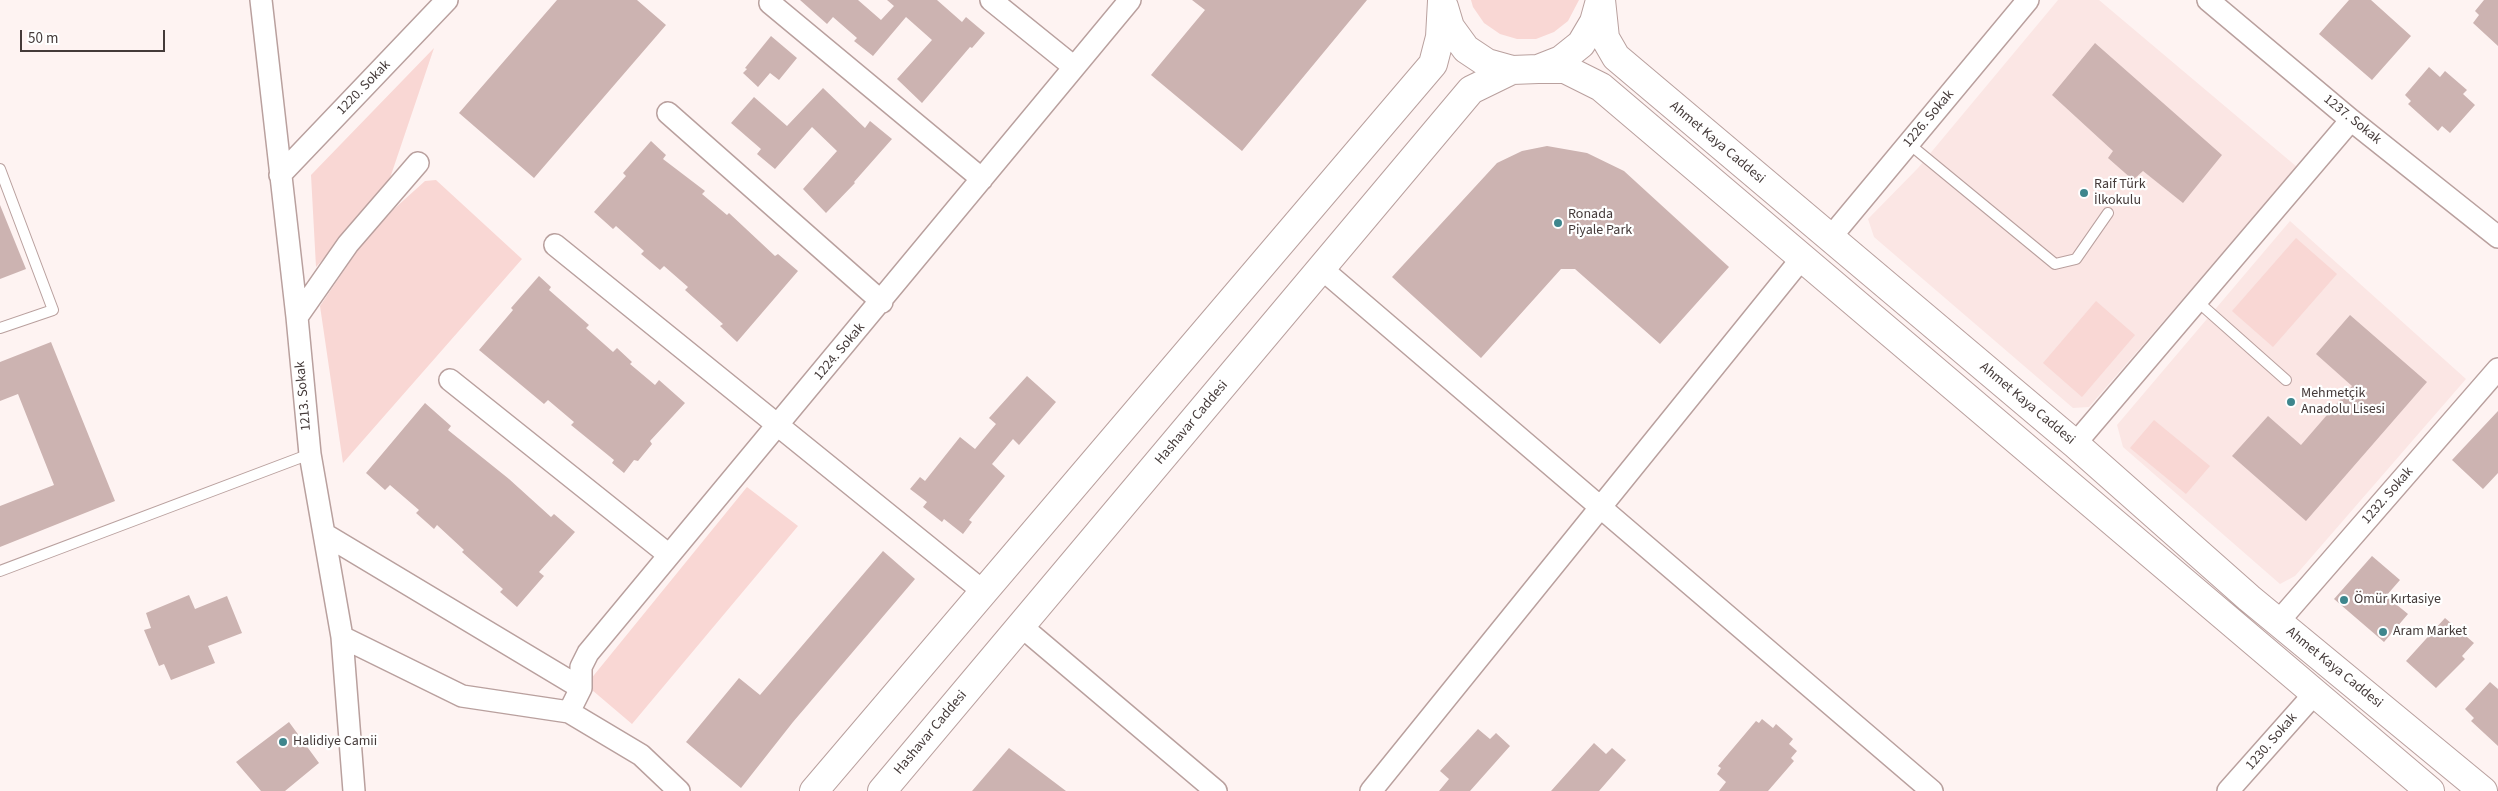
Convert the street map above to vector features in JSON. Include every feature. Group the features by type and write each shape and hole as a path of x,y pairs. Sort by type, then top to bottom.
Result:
{"main road":[{"path":"1442,0 1450,27 1466,49 1488,63 1525,70 1566,68 1601,87 2430,791"},
{"path":"814,791 1433,64 1440,37 1442,0"},
{"name":"Hashavar Caddesi","path":"882,791 1471,90 1525,70 1561,60 1581,44 1594,22 1600,0"},
{"name":"Ahmet Kaya Caddesi","path":"1600,0 1605,38 1616,58 2075,444 2278,622 2483,791"}],"street":[{"name":"1213. Sokak","path":"261,0 298,317 310,454 326,535 342,637 354,791"},
{"name":"1220. Sokak","path":"280,175 447,0"},
{"path":"991,0 1074,67"},
{"name":"1224. Sokak","path":"569,712 581,688 581,667 588,653 882,302 1130,0"},
{"name":"1226. Sokak","path":"1830,238 2028,0"},
{"name":"1237. Sokak","path":"2208,0 2351,120 2498,237"},
{"path":"770,3 982,179"},
{"path":"668,113 882,302"},
{"path":"2075,444 2351,120"},
{"path":"298,317 348,244 418,163"},
{"path":"555,245 984,592"},
{"path":"1371,791 1802,258"},
{"path":"1322,269 1600,510 1932,791"},
{"name":"1232. Sokak","path":"2278,622 2498,369"},
{"path":"450,380 669,555"},
{"path":"326,535 581,688"},
{"path":"1021,626 1216,791"},
{"path":"342,637 462,696 569,712 641,755 679,791"},
{"name":"1230. Sokak","path":"2228,791 2315,694"}],"lane":[{"path":"1908,143 2055,264 2076,259 2108,213"},
{"path":"0,169 53,310 0,328"},
{"path":"2197,301 2286,380"},
{"path":"0,571 310,454"}],"shaded area":[{"path":"1471,0 1579,0 1568,21 1554,32 1536,39 1517,39 1500,34 1484,23 1473,7"},
{"name":"Raif Türk İlkokulu","path":"2058,0 2099,0 2297,167 2089,407 2073,408 1874,237 1868,219 1918,168"},
{"path":"434,48 387,187 316,267 311,175"},
{"path":"436,180 522,259 343,463 320,306 359,248 394,209 425,181"},
{"name":"Mehmetçik Anadolu Lisesi","path":"2290,221 2466,379 2295,576 2280,584 2123,447 2117,425"},
{"path":"2296,238 2337,274 2273,347 2232,311"},
{"path":"2096,301 2135,335 2082,397 2043,363"},
{"path":"2154,420 2210,466 2186,494 2130,448"},
{"path":"747,487 798,526 632,724 592,690 590,680"}],"building":[{"path":"557,0 637,0 666,25 534,178 459,113"},
{"path":"800,0 858,0 881,20 894,6 887,0 937,0 962,22 966,17 985,33 972,48 970,47 922,103 897,79 932,40 906,17 873,56 854,41 857,38 833,17 827,24"},
{"path":"1192,0 1367,0 1242,151 1151,75 1205,10"},
{"path":"2349,0 2371,0 2411,36 2372,80 2319,34"},
{"path":"2484,0 2498,0 2498,46 2473,23 2479,15 2475,11"},
{"path":"771,36 797,58 779,80 770,73 758,87 743,73"},
{"path":"2095,43 2222,155 2183,203 2143,171 2133,180 2108,158 2113,151 2052,95"},
{"path":"2429,67 2440,77 2445,71 2467,90 2463,94 2475,105 2450,133 2442,126 2438,131 2408,104 2411,101 2405,95"},
{"path":"823,88 865,128 870,121 892,139 855,183 826,213 803,189 837,151 812,127 775,169 757,154 761,149 731,123 754,97 787,126"},
{"path":"651,141 666,155 663,159 705,191 702,194 727,215 729,213 775,256 778,254 798,271 737,342 720,326 723,324 685,290 688,287 664,266 660,270 641,254 644,251 616,226 613,229 594,212 626,176 623,173"},
{"path":"1547,146 1587,153 1624,171 1729,267 1660,344 1575,269 1561,269 1481,358 1392,277 1497,163 1522,151"},
{"path":"0,205 26,269 0,279"},
{"path":"539,276 551,287 549,290 589,325 586,328 613,352 617,348 632,362 630,364 655,385 659,380 685,403 650,441 652,444 638,461 634,460 624,473 612,463 614,460 571,425 574,422 548,400 544,404 479,350 513,310 511,308"},
{"path":"2350,315 2427,382 2306,521 2232,456 2268,416 2301,445 2352,386 2316,354"},
{"path":"51,342 115,501 0,547 0,506 54,485 18,394 0,401 0,362"},
{"path":"1027,376 1056,402 1019,445 1013,439 992,464 1005,476 969,520 972,522 963,534 944,519 942,522 923,507 927,502 910,489 920,477 925,481 960,437 975,449 996,424 989,418"},
{"path":"425,403 451,426 448,430 509,479 551,517 554,514 575,532 539,572 544,576 517,607 500,592 503,589 462,552 464,550 437,525 434,529 416,513 419,510 390,485 385,490 366,473"},
{"path":"2498,411 2498,473 2483,489 2452,460"},
{"path":"883,551 915,579 793,722 741,788 686,742 739,678 760,695"},
{"path":"2372,556 2400,580 2386,596 2408,614 2384,642 2334,599"},
{"path":"189,595 195,609 227,596 242,633 208,646 215,663 171,680 164,664 159,666 144,630 151,628 146,613"},
{"path":"2445,618 2474,643 2462,656 2465,659 2436,688 2406,661"},
{"path":"2490,682 2498,689 2498,746 2471,721 2474,718 2465,709"},
{"path":"1762,719 1773,728 1776,724 1793,739 1789,744 1797,751 1791,758 1794,761 1768,791 1719,791 1726,782 1717,774 1721,768 1718,766 1756,721 1759,723"},
{"name":"Halidiye Camii","path":"289,722 319,763 285,791 261,791 236,762"},
{"path":"1478,729 1490,739 1496,733 1510,746 1470,791 1439,791 1449,779 1440,771"},
{"path":"1594,743 1606,754 1612,748 1626,760 1599,791 1551,791"},
{"path":"1009,748 1066,791 972,791"}],"place":[{"name":"Raif Türk İlkokulu","path":"2084,193"},
{"name":"Ronada Piyale Park","path":"1558,223"},
{"name":"Mehmetçik Anadolu Lisesi","path":"2291,402"},
{"name":"Ömür Kırtasiye","path":"2344,600"},
{"name":"Aram Market","path":"2383,632"},
{"name":"Halidiye Camii","path":"283,742"}]}
